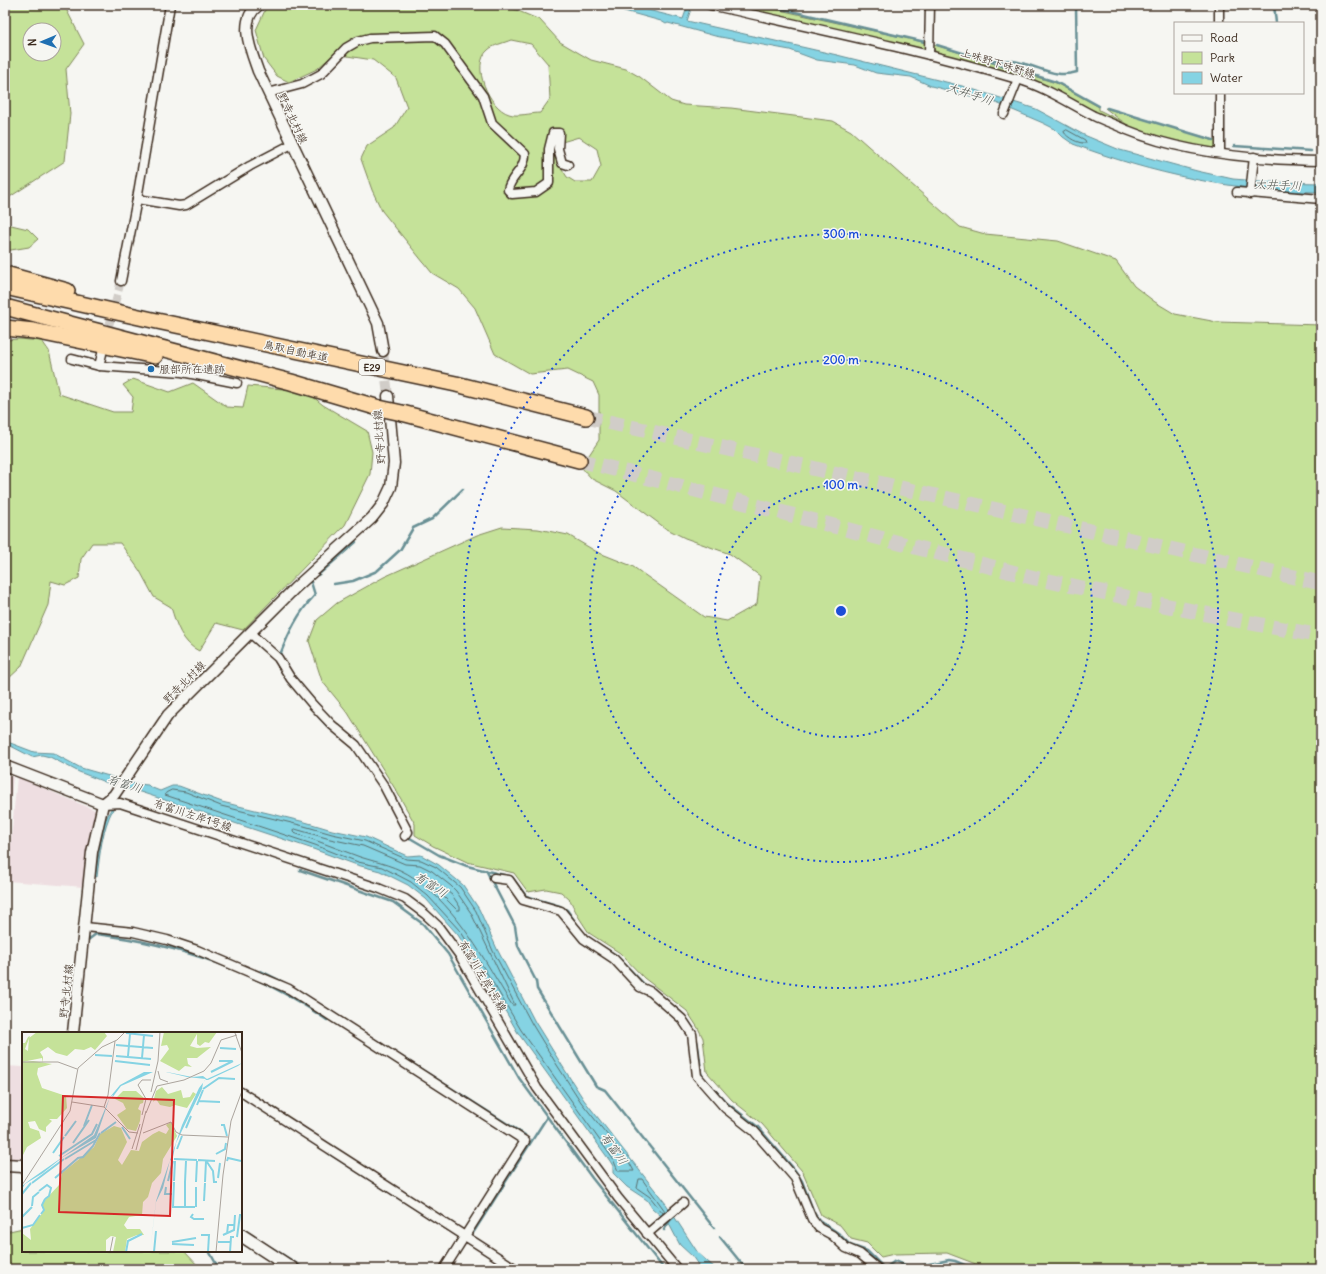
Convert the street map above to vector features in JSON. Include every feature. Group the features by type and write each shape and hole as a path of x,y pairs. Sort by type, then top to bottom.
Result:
{"highway":[{"path":"5,274 128,306 156,321"},
{"name":"鳥取自動車道","path":"5,287 156,321 456,384 586,417"},
{"path":"5,307 291,382"},
{"path":"5,328 34,331 73,338 168,359 291,382 384,402 402,413 579,460"}],"main road":[{"path":"5,1165 22,1166"},
{"path":"242,1236 293,1269"}],"street":[{"path":"121,282 137,199 170,5"},
{"name":"野寺北村線","path":"259,5 249,14 247,26 249,44 258,71 378,323 383,351"},
{"name":"上味野下味野線","path":"710,5 929,55 1062,98 1094,116 1129,131 1156,140 1254,160 1321,161"},
{"path":"929,55 930,5"},
{"path":"1219,5 1220,22"},
{"path":"268,93 302,84 320,74 346,48 358,41 370,38 435,36 445,44 484,96 492,123 525,154 525,163 508,186 508,190 512,194 536,192 549,183 549,149 553,133 559,133 558,149 562,162 568,165"},
{"path":"1004,114 1016,82"},
{"path":"1220,94 1220,153"},
{"path":"137,199 179,206 186,205 250,166 292,144"},
{"path":"1250,193 1254,160"},
{"path":"1237,192 1321,199"},
{"path":"99,366 102,354"},
{"path":"72,359 99,366 182,372 237,383"},
{"name":"野寺北村線","path":"73,1032 92,852 103,804 114,795 168,715 295,588 372,518 383,504 391,487 394,463 384,402"},
{"path":"250,633 278,658 291,679 313,705 332,725 356,745 384,786 403,820 408,832 405,836"},
{"path":"5,766 103,804"},
{"name":"有富川左岸1号線","path":"103,804 120,803 311,865 405,898 425,914 438,926 460,956 536,1088 618,1198 649,1232 677,1269"},
{"path":"494,878 509,880 523,900 561,911 584,939 614,959 640,987 651,992 682,1019 692,1034 697,1076 725,1108 754,1131 795,1178 812,1219 819,1228 832,1235 846,1248 860,1254 878,1269"},
{"path":"85,927 133,932 167,940 197,950 289,989 525,1142 444,1269"},
{"path":"242,1093 516,1269"},
{"path":"649,1232 681,1205"}],"shaded area":[{"path":"5,774 13,777 5,857"},
{"path":"17,777 95,810 84,887 7,881"},
{"path":"5,1066 22,1067 22,1160 5,1158"}],"green space":[{"path":"5,5 64,5 84,44 66,69 70,114 65,161 5,200"},
{"path":"280,5 504,5 540,20 560,42 591,60 626,69 640,77 671,101 684,105 731,108 833,121 851,131 960,227 985,234 1058,241 1116,261 1134,286 1155,302 1175,314 1217,322 1321,325 1321,1269 1003,1269 1001,1267 981,1266 947,1253 894,1254 881,1257 867,1243 851,1239 840,1225 821,1215 802,1171 762,1124 732,1100 707,1072 703,1038 687,1011 644,978 620,953 589,933 570,900 561,892 546,889 528,892 514,873 467,862 433,846 415,835 415,824 397,792 348,713 322,681 309,641 317,620 337,603 384,577 477,535 502,527 538,529 568,535 597,552 632,566 704,617 727,621 757,604 760,576 730,554 685,538 665,528 616,491 592,479 581,467 599,440 599,395 593,382 568,370 530,374 495,354 475,308 459,289 432,273 382,211 372,190 361,159 367,146 394,128 407,107 396,78 373,60 334,54 317,69 289,82 277,76 264,59 256,30 266,8","holes":["511,40 531,44 548,64 550,99 540,113 520,115 509,114 495,104 484,85 481,75 483,57 490,48","579,137 597,149 601,166 592,182 575,182 567,177 559,164 562,142"]},
{"path":"719,5 757,5 928,43 927,48 924,50"},
{"path":"932,44 1056,83 1099,107 1099,110 1119,120 1127,126 1111,121 1049,88 936,53"},
{"path":"1105,108 1218,141 1218,147 1211,149 1201,148 1153,136 1132,128"},
{"path":"5,221 7,224 28,229 38,239 29,247 5,251"},
{"path":"19,339 42,341 49,351 59,394 113,412 131,412 133,397 123,385 133,379 170,392 193,383 227,407 243,408 248,386 306,391 323,405 367,431 372,452 370,474 345,525 243,630 216,623 199,651 188,643 180,632 171,607 154,597 140,571 120,543 92,543 81,559 79,578 65,585 51,581 48,605 21,667 7,680 5,679 5,340"},
{"path":"22,1228 22,1252 185,1252 201,1269 5,1269 5,1232"}],"water":[{"name":"大井手川","path":"602,5 628,5 683,19 688,5 692,6 687,21 837,55 962,86 1036,109 1084,135 1120,150 1197,171 1233,179 1272,182 1321,183 1321,192 1258,189 1226,185 1133,164 1073,144 1055,129 994,102 931,86 911,77 876,73 855,65 817,60 790,50 715,36 668,23 666,24 661,21"},
{"name":"有富川","path":"5,741 34,752 53,753 81,768 127,783 148,785 160,791 172,786 179,786 222,802 332,830 366,837 407,856 421,855 439,865 463,885 479,909 497,949 535,1022 584,1100 666,1204 698,1253 716,1269 701,1269 692,1256 680,1245 668,1222 652,1208 647,1200 627,1187 613,1173 613,1166 610,1161 518,1033 492,988 458,935 426,899 408,885 380,871 357,865 131,789 123,789 79,772 50,757 42,755 32,757 5,743"},
{"path":"111,809 113,809 106,825 102,842 97,877 95,876 104,823"}],"waterway":[{"path":"765,5 925,42"},
{"path":"993,60 1017,62 1063,74 1077,72 1076,5"},
{"path":"1274,5 1276,22"},
{"path":"937,45 1056,82 1099,106"},
{"path":"1107,108 1213,140"},
{"path":"1234,146 1311,151"},
{"path":"334,584 353,581 377,571 400,550 413,528 432,519 463,489"},
{"path":"318,575 356,542"},
{"path":"280,655 294,623 315,595 311,582"},
{"path":"278,665 286,677"},
{"path":"318,716 327,726"},
{"path":"410,838 439,855 467,866 512,877 526,896 560,906 567,910 576,923"},
{"path":"300,870 393,902 423,924 448,954 519,1078 592,1178 664,1269"},
{"path":"486,870 515,926 518,946 536,981 537,989 596,1086 605,1090 714,1228"},
{"path":"88,940 96,934 127,939 157,945 217,963 246,974 274,988 327,1020"},
{"path":"595,942 616,955 645,985"},
{"path":"261,971 285,983"},
{"path":"673,1006 688,1020 696,1035 701,1073 703,1077 727,1103 758,1127 794,1169 802,1181 814,1213 819,1220 838,1233 850,1245 867,1251 885,1269"},
{"path":"391,1050 525,1135"},
{"path":"473,1233 547,1117"},
{"path":"328,1153 447,1229"},
{"path":"664,1230 670,1220"},
{"path":"242,1229 305,1269"},
{"path":"720,1237 746,1269"},
{"path":"210,1252 219,1269"},
{"path":"884,1269 895,1261 907,1266 920,1266 949,1260 974,1269"}],"tunnel":[{"path":"106,337 121,281"},
{"path":"383,351 388,396"},
{"path":"586,417 1321,583"},
{"path":"579,460 1035,578 1230,619 1321,636"}],"place":[{"name":"服部所在遺跡","path":"151,369"}]}
